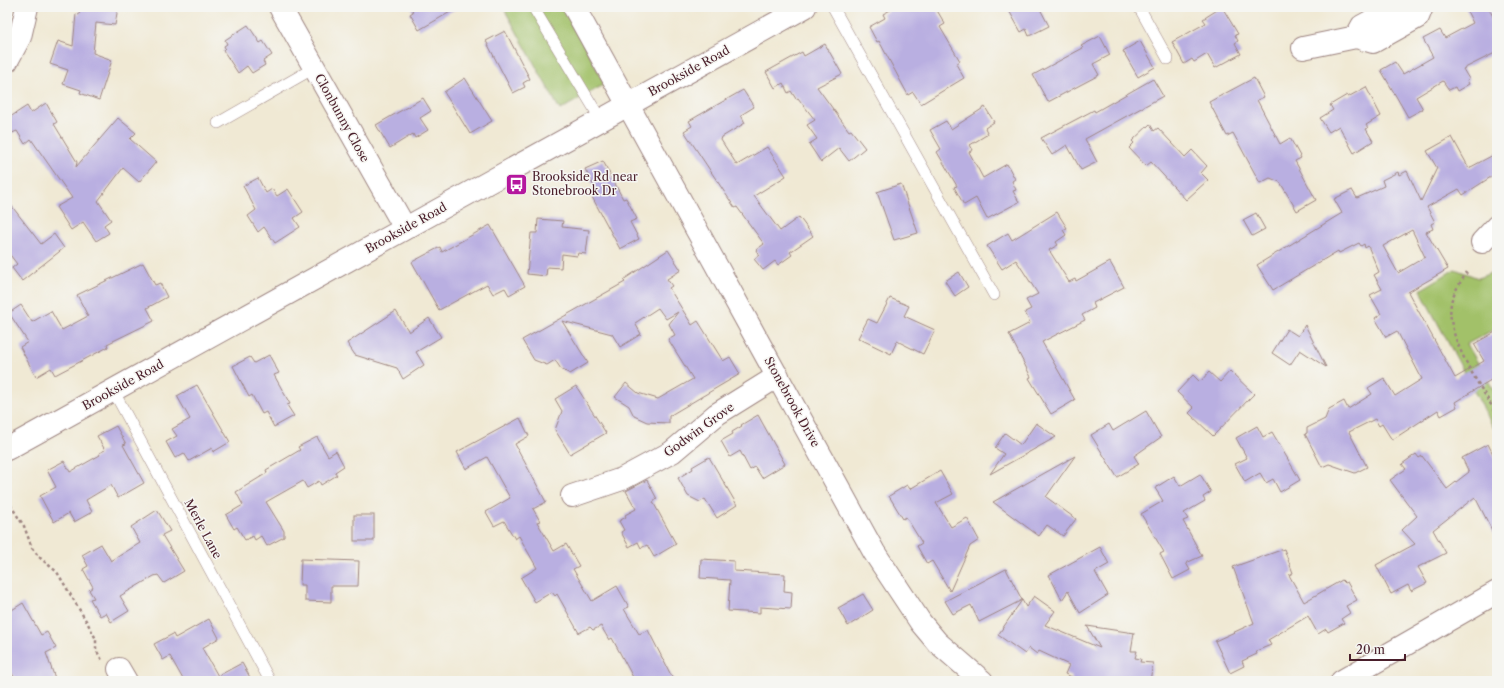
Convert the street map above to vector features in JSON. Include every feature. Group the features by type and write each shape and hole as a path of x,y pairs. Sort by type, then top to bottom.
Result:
{"street":[{"path":"7,62 22,32 27,7"},
{"name":"Clonbunny Close","path":"280,7 405,228"},
{"name":"Stonebrook Drive","path":"574,7 874,552 916,616 937,642 982,681"},
{"name":"Brookside Road","path":"7,449 805,7"},
{"path":"1356,38 1362,26 1397,7"},
{"path":"1302,48 1356,38 1373,42 1418,17 1422,7"},
{"path":"1482,242 1497,226"},
{"name":"Godwin Grove","path":"572,496 622,479 672,452 717,414 778,376"},
{"path":"1342,681 1497,592"}],"lane":[{"path":"533,7 601,120"},
{"path":"833,7 994,295"},
{"path":"1138,7 1168,59"},
{"path":"218,123 314,68"},
{"name":"Merle Lane","path":"113,390 270,681"}],"path":[{"path":"1467,272 1452,300 1451,325 1464,356 1497,415"},
{"path":"7,500 24,526 32,548 38,557 57,572 88,624 96,639 96,650 101,659 117,671"}],"green space":[{"path":"503,7 564,7 605,84 560,110"},
{"path":"1455,269 1478,278 1491,273 1497,283 1497,328 1467,344 1497,396 1497,434 1420,290"}],"building":[{"path":"80,7 118,7 115,25 96,23 93,53 112,60 99,100 80,93 81,90 63,84 68,70 50,64 58,41 73,46 76,14 79,15"},
{"path":"411,7 459,7 419,30 410,14 413,12"},
{"path":"896,7 935,7 945,24 940,27 960,61 956,64 964,78 921,104 913,92 908,95 879,41 877,42 869,27 885,18 883,14"},
{"path":"1007,7 1039,7 1049,26 1029,36 1026,29 1021,32"},
{"path":"1222,7 1238,34 1235,35 1238,41 1235,43 1241,54 1215,68 1207,54 1194,62 1192,59 1184,64 1172,42 1206,23 1203,19"},
{"path":"1465,7 1488,7 1497,24 1497,52 1463,69 1469,79 1467,80 1469,84 1457,91 1455,87 1449,90 1443,81 1416,97 1423,109 1408,117 1381,70 1395,62 1403,74 1433,57 1423,39 1440,30 1445,38 1473,23"},
{"path":"248,25 260,43 263,41 272,55 263,61 265,65 252,73 247,66 238,73 223,50 225,48 224,46 227,44 225,40"},
{"path":"505,31 530,79 523,83 525,87 513,93 486,41"},
{"path":"1100,36 1110,55 1093,64 1099,75 1048,102 1033,75 1083,48 1081,46"},
{"path":"1140,41 1155,67 1138,77 1123,51"},
{"path":"825,44 842,74 817,87 849,131 851,130 865,148 849,161 839,148 821,162 809,144 817,139 807,125 815,120 798,98 796,99 791,91 788,93 783,83 775,88 766,72 802,52 804,56"},
{"path":"465,78 492,121 470,134 444,92"},
{"path":"1254,78 1264,97 1257,100 1280,144 1290,138 1301,158 1295,161 1316,200 1297,211 1280,182 1270,178 1260,183 1233,133 1227,136 1209,102"},
{"path":"1153,79 1163,96 1085,139 1097,162 1081,170 1067,145 1052,155 1041,138 1094,110 1095,112"},
{"path":"1366,87 1381,116 1366,125 1368,128 1366,129 1373,141 1354,153 1339,126 1329,132 1320,118 1333,110 1330,105 1347,95 1348,97"},
{"path":"743,90 754,107 741,115 745,123 722,137 721,140 737,165 767,147 786,176 754,196 780,231 799,217 813,236 790,252 792,255 778,265 775,261 763,270 754,259 759,255 756,250 764,244 737,207 735,208 684,131 692,126 689,121"},
{"path":"423,98 431,111 420,118 428,130 415,138 413,134 390,148 376,125"},
{"path":"46,103 57,122 54,124 77,162 76,167 118,118 136,133 130,139 156,162 139,182 123,168 98,201 111,220 104,225 109,233 96,241 83,222 71,230 56,207 72,198 31,139 25,144 17,131 12,133 7,125 7,119 27,106 31,113"},
{"path":"985,107 994,122 985,128 988,134 970,145 973,150 969,152 983,178 1007,164 1015,179 1012,181 1016,190 1013,191 1019,202 987,219 976,198 964,205 954,187 957,186 937,152 941,149 930,130 946,121 951,129"},
{"path":"1150,124 1154,131 1158,128 1185,157 1192,150 1207,166 1201,173 1208,180 1186,200 1151,162 1146,166 1129,148 1134,143 1132,141"},
{"path":"1452,137 1469,168 1497,153 1497,173 1463,195 1459,189 1427,207 1435,222 1431,224 1433,229 1426,232 1448,269 1408,292 1455,378 1484,361 1474,344 1497,331 1497,384 1494,378 1455,402 1457,407 1441,416 1438,410 1392,440 1382,424 1379,426 1375,419 1349,432 1367,467 1355,473 1329,464 1322,467 1305,434 1307,433 1307,428 1325,419 1329,409 1344,401 1348,409 1372,394 1368,388 1384,378 1395,396 1422,379 1397,331 1386,337 1375,318 1381,314 1370,295 1382,289 1374,275 1379,272 1368,246 1365,248 1364,244 1361,246 1359,243 1339,253 1338,251 1273,290 1257,265 1342,213 1334,199 1352,190 1357,198 1384,186 1382,180 1398,172 1399,175 1407,171 1421,201 1437,168 1427,151","holes":["1412,230 1425,257 1398,273 1383,246"]},
{"path":"603,161 623,199 626,198 637,219 630,222 639,239 620,249 591,195 597,192 585,169"},
{"path":"258,178 266,193 272,189 277,196 288,189 303,212 294,218 300,227 275,243 264,227 258,232 248,216 256,210 243,186"},
{"path":"901,184 918,233 894,240 877,192"},
{"path":"7,200 41,244 54,234 64,248 22,281 12,268 17,264 7,251"},
{"path":"1057,212 1067,228 1063,230 1066,235 1056,242 1058,245 1049,250 1069,282 1075,279 1076,281 1110,262 1124,287 1093,303 1095,308 1082,315 1085,320 1042,342 1075,400 1051,414 1029,378 1031,377 1009,334 1030,323 1025,312 1031,309 1026,300 1038,294 1016,260 1002,269 987,246 1008,233 1012,240"},
{"path":"1256,213 1265,229 1252,236 1243,220"},
{"path":"538,219 563,221 562,227 589,230 586,254 578,253 577,256 562,254 561,268 547,267 546,276 527,274 531,233 537,233"},
{"path":"490,225 525,286 509,295 505,288 493,294 487,284 439,310 412,262 440,247 442,252"},
{"path":"668,250 681,270 667,279 672,286 669,288 692,325 698,321 723,361 730,357 740,374 669,416 669,423 647,422 634,416 629,406 615,397 626,383 638,393 658,399 693,379 668,339 675,335 669,324 678,312 666,319 658,308 635,323 641,334 620,347 612,334 562,321 588,363 570,374 561,369 555,360 547,365 534,360 522,340 625,282 623,280"},
{"path":"143,263 155,285 160,283 167,297 147,308 154,321 107,344 108,347 55,375 51,368 36,377 20,347 28,342 9,313 21,305 32,322 51,311 62,330 88,316 77,295"},
{"path":"959,272 968,287 955,296 945,281"},
{"path":"890,298 909,306 904,316 935,330 923,354 897,341 891,354 858,338 868,319 877,323"},
{"path":"396,311 409,332 429,318 441,337 416,352 424,365 403,379 397,368 355,355 347,343"},
{"path":"1305,325 1326,367 1300,350 1290,365 1272,353 1287,329 1298,336"},
{"path":"269,355 279,373 274,375 290,404 287,405 294,416 274,427 266,412 262,414 252,395 249,397 233,366 250,357 254,363"},
{"path":"1230,371 1254,394 1213,436 1189,413 1194,408 1177,392 1193,375 1200,382 1209,372 1220,382"},
{"path":"197,385 230,442 213,452 212,448 189,461 184,453 175,458 166,442 177,436 172,429 190,419 177,396"},
{"path":"576,386 606,433 570,454 555,430 562,411 555,399"},
{"path":"1146,411 1161,437 1134,456 1139,464 1117,477 1091,435 1109,424 1113,431"},
{"path":"758,415 785,464 762,478 755,467 750,470 740,451 730,457 721,441 733,434 732,432 742,426 741,425"},
{"path":"520,418 529,436 515,444 546,502 533,509 540,521 537,522 554,551 566,544 579,566 573,569 592,601 617,586 629,607 624,609 639,634 648,630 674,681 635,681 612,638 609,640 601,626 593,630 590,627 579,633 557,594 555,596 552,592 535,602 521,578 537,568 519,536 515,539 504,521 494,526 486,512 510,498 487,457 466,469 457,452"},
{"path":"1036,423 1056,437 990,474 1004,454 995,448 1005,433 1021,445"},
{"path":"116,426 126,444 123,445 144,483 118,498 111,485 86,500 92,512 74,522 69,513 54,522 40,496 56,487 47,470 64,461 70,472 100,455 99,453 105,450 97,436"},
{"path":"1257,426 1263,437 1272,432 1300,480 1280,492 1273,479 1266,483 1260,473 1245,482 1235,464 1247,458 1236,438"},
{"path":"317,437 328,456 336,451 344,466 335,472 337,475 321,485 319,481 307,488 303,481 266,502 284,531 284,537 267,546 261,536 255,540 253,536 245,540 237,527 234,529 226,515 243,505 236,492 267,473 266,470 300,450 298,447"},
{"path":"1488,444 1497,462 1497,540 1475,497 1433,530 1446,553 1418,567 1427,583 1411,591 1408,585 1391,594 1376,565 1415,544 1402,530 1417,516 1390,480 1406,469 1402,464 1416,454 1419,458 1422,456 1447,489 1469,472 1462,458"},
{"path":"1075,456 1046,497 1076,519 1063,536 1047,525 1039,536 993,502"},
{"path":"709,457 737,505 717,518 705,499 700,502 688,496 678,478 693,469 692,467"},
{"path":"940,471 953,494 936,503 951,527 967,518 979,540 970,546 950,591 932,561 927,564 917,546 922,543 906,517 903,519 889,496 907,485 910,489"},
{"path":"1200,474 1211,492 1203,497 1205,501 1184,513 1188,519 1183,521 1202,556 1186,563 1190,570 1173,579 1160,554 1164,552 1141,514 1163,501 1155,488 1174,476 1180,486"},
{"path":"647,480 657,499 653,502 676,544 654,557 647,545 641,548 638,542 629,547 621,532 624,530 619,521 626,517 625,515 636,509 626,491"},
{"path":"157,510 170,531 162,535 184,571 164,583 158,575 154,576 120,596 129,611 111,622 106,613 100,616 90,599 94,598 89,590 93,587 83,569 88,566 82,555 101,544 111,561 140,543 131,527"},
{"path":"354,515 374,515 374,541 354,541"},
{"path":"1100,547 1109,564 1095,572 1108,595 1080,613 1068,591 1062,600 1049,575"},
{"path":"1284,549 1293,573 1289,575 1304,602 1342,580 1345,583 1347,582 1357,600 1346,606 1350,613 1341,619 1344,623 1328,632 1326,629 1318,634 1308,616 1268,640 1271,645 1256,651 1257,654 1242,661 1244,666 1230,673 1215,641 1254,623 1233,567"},
{"path":"301,559 359,561 358,586 331,586 331,602 305,601 305,585 300,585"},
{"path":"701,559 734,561 734,571 785,574 784,591 792,592 791,609 760,607 760,613 728,611 730,580 700,578"},
{"path":"1006,569 1022,600 979,622 971,605 953,614 945,601"},
{"path":"863,594 873,610 848,626 838,608"},
{"path":"1034,596 1055,611 1045,625 1100,648 1087,626 1134,633 1131,651 1137,651 1135,658 1141,659 1140,662 1153,663 1150,681 1071,681 1072,677 1065,674 1069,665 1039,651 1037,654 1029,648 1025,654 998,635 1022,600 1026,607"},
{"path":"23,603 41,635 47,632 56,648 46,653 56,681 16,681 7,664 7,613"},
{"path":"209,619 219,638 202,648 218,676 242,663 252,681 184,681 170,656 163,660 154,644 173,634 175,638"}],"place":[{"name":"Brookside Rd near Stonebrook Dr","path":"516,184"}]}
